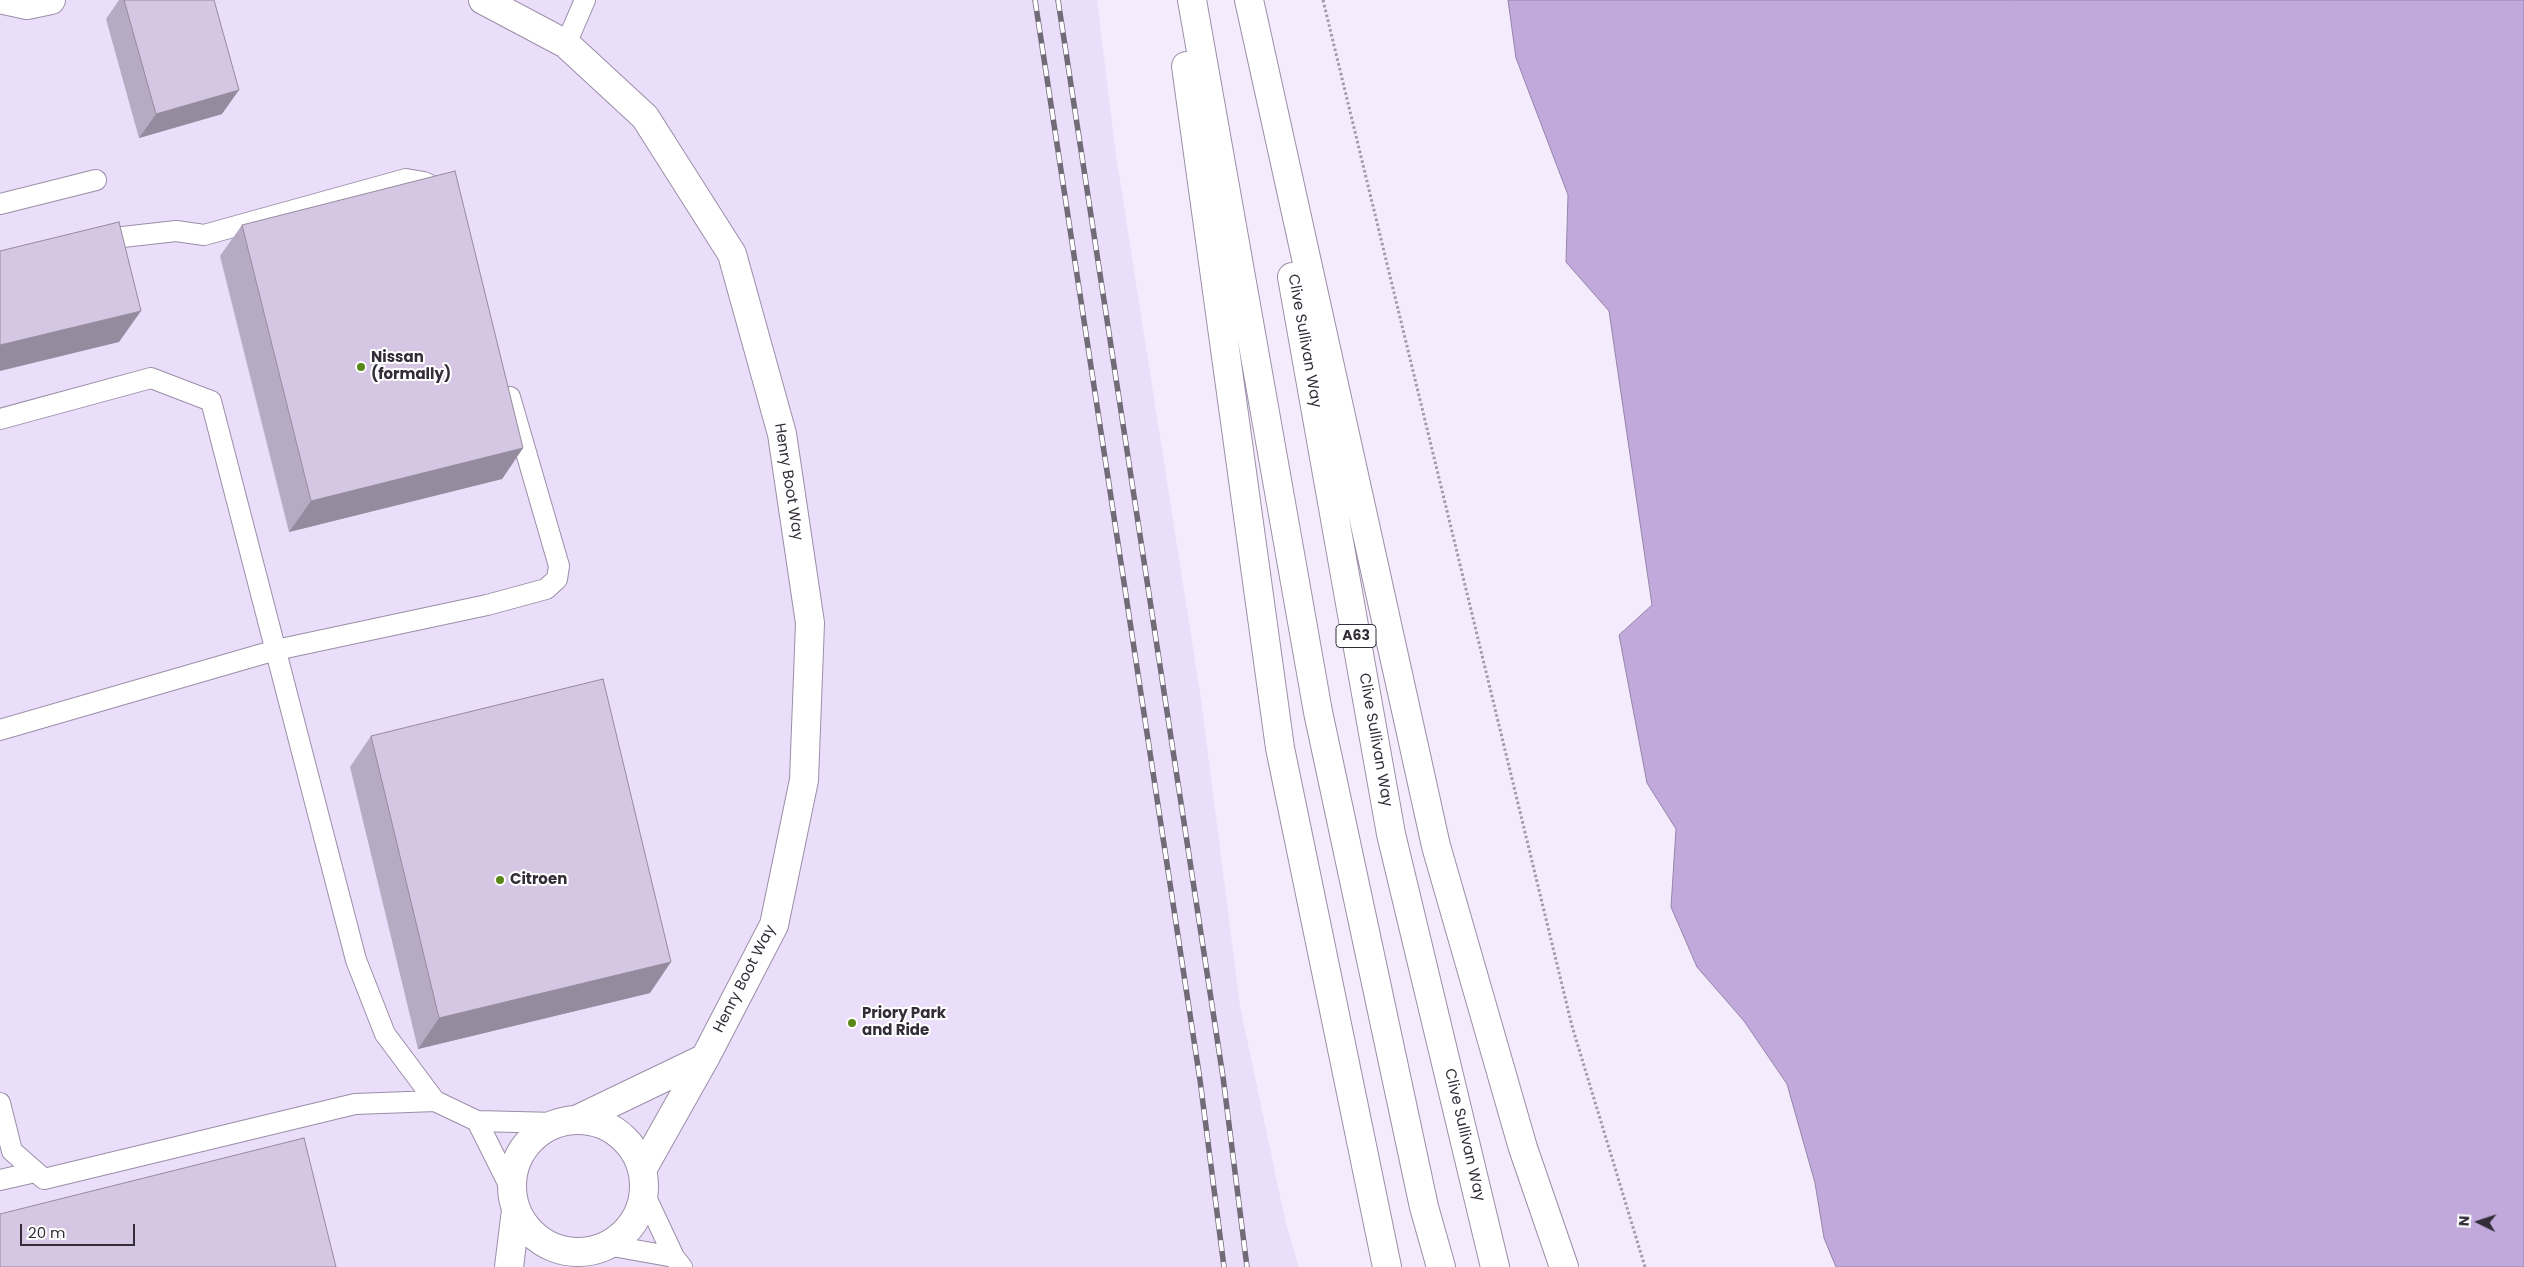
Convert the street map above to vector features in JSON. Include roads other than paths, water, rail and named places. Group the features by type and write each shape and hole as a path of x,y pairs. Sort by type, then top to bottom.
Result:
{"main road":[{"path":"4,0 27,5 51,0"},
{"name":"Henry Boot Way","path":"483,0 566,44 645,117 732,254 782,434 810,623 804,780 774,925 643,1181"},
{"path":"1177,0 1280,748 1387,1267"},
{"path":"1192,0 1318,712 1424,1208 1441,1267"},
{"name":"Clive Sullivan Way","path":"1243,0 1391,834 1495,1267"},
{"path":"1249,0 1436,846 1523,1148 1564,1267"},
{"path":"509,1267 514,1168 522,1148 538,1133 705,1058"},
{"path":"556,1267 625,1232 638,1214 643,1181 634,1150 619,1133 599,1123 567,1121"},
{"path":"513,1200 527,1229 544,1243 564,1251 596,1248"}],"lane":[{"path":"566,44 585,0"},
{"path":"79,243 176,231 204,235 406,179 424,182 442,191 454,204"},
{"path":"0,204 96,180"},
{"path":"0,730 276,650 487,605 546,589 557,578 559,566 503,375"},
{"path":"0,419 151,378 212,401 356,960 385,1034 435,1101"},
{"path":"0,1103 12,1151 44,1179 354,1104 435,1101 477,1121 567,1121"},
{"path":"477,1121 513,1200"},
{"path":"0,1180 35,1172"},
{"path":"643,1181 678,1262"},
{"path":"596,1248 678,1262"}],"railway":[{"path":"1035,0 1200,1080 1224,1267"},
{"path":"1058,0 1223,1077 1247,1267"}],"place":[{"name":"Nissan (formally)","path":"361,367"},
{"name":"Citroen","path":"500,880"},
{"name":"Priory Park and Ride","path":"852,1023"}]}
